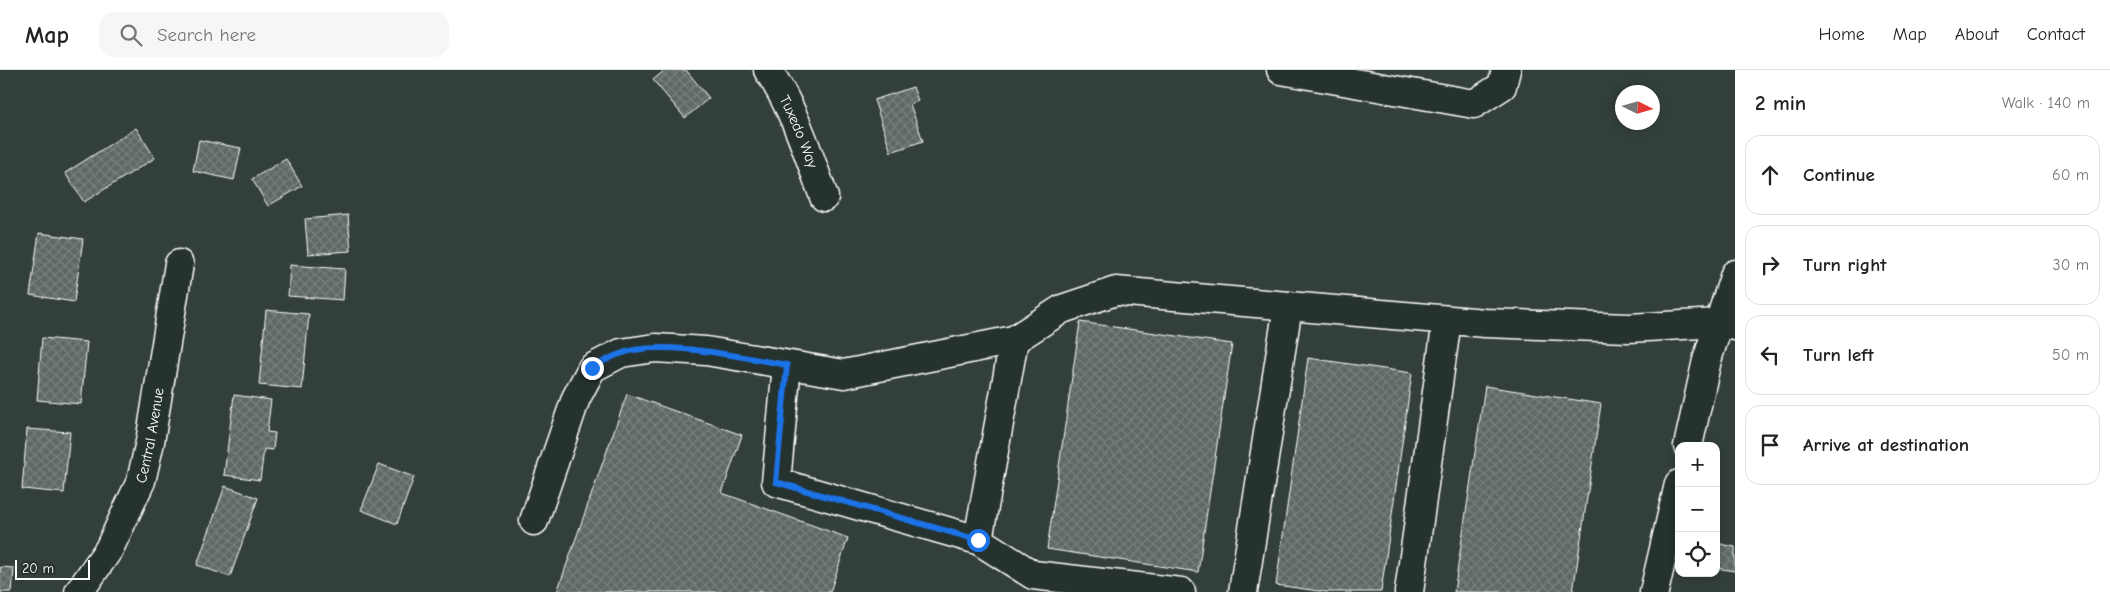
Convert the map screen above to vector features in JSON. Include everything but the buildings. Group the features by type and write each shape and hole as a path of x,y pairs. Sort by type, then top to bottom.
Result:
{"street":[{"name":"Tuxedo Way","path":"768,70 782,92 797,123 824,197"},
{"path":"1280,70 1474,104 1502,86 1506,70"},
{"name":"Central Avenue","path":"79,592 109,549 141,481 150,442 179,264"},
{"path":"1689,442 1707,360 1727,324 1735,274"},
{"path":"534,521 576,398 592,368 621,353 654,348 706,352 844,374 1014,340 1062,309 1116,291 1485,323 1629,328 1727,324"},
{"path":"1243,592 1288,306"},
{"path":"1409,592 1446,320"},
{"path":"978,540 1014,340"},
{"path":"787,365 776,482 978,540 1033,576 1181,592"},
{"path":"1654,592 1678,487"}],"route":[{"path":"592,368 621,353 654,348 706,352 787,365 776,482 978,540"}]}
